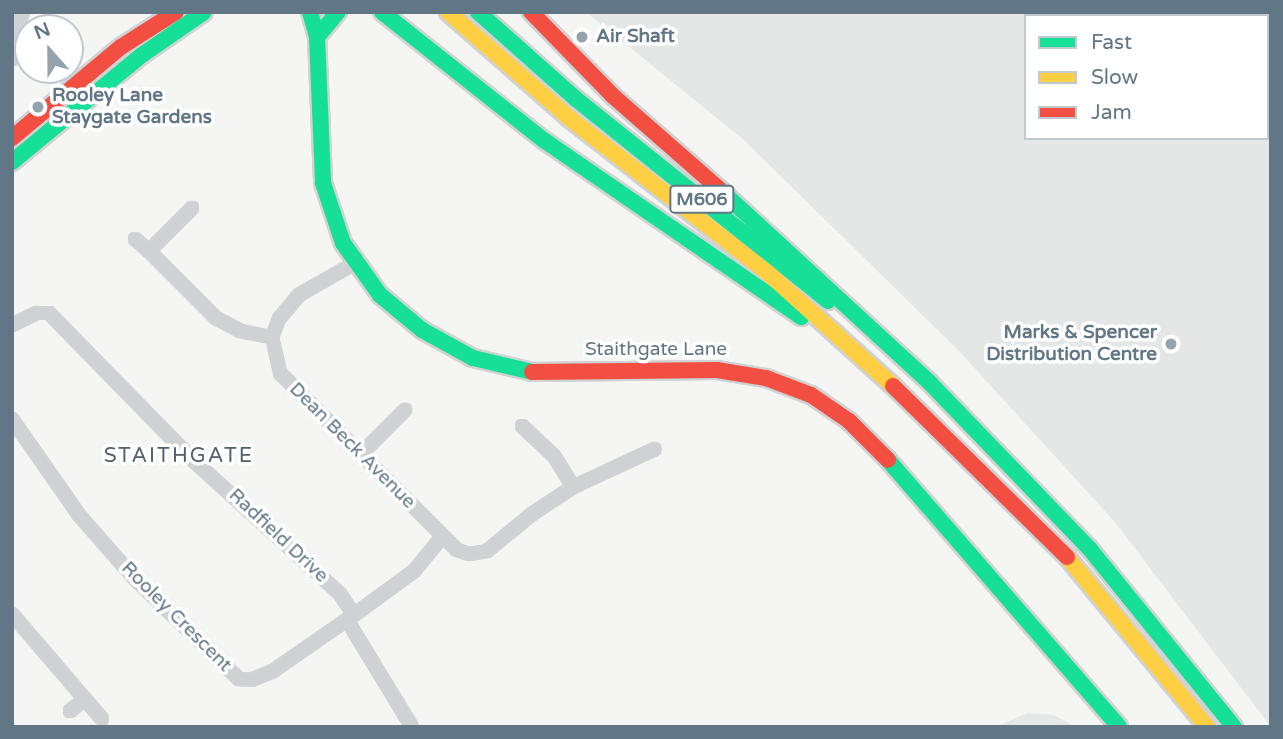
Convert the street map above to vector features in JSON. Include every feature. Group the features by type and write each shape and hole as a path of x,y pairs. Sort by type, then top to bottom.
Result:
{"main road":[{"path":"12,138 121,47 176,12"},
{"path":"12,162 142,55 204,12"},
{"name":"Staithgate Lane","path":"310,12 317,37 323,183 335,223 355,263 380,295 422,330 473,358 531,372 717,370 766,378 811,395 849,421 883,454 1119,727"},
{"path":"317,37 338,12"},
{"name":"M606","path":"382,12 545,141 843,344"},
{"name":"M606","path":"448,12 569,118 768,273 1008,495 1133,632 1207,727"},
{"name":"M606","path":"478,12 576,99 930,383"},
{"name":"M606","path":"531,12 613,96 822,279 930,383 1089,548 1234,727"}],"street":[{"path":"12,59 23,47 18,26 23,12"},
{"path":"149,251 192,208"},
{"path":"135,239 216,318 240,331 272,337 279,319 299,295 355,263"},
{"name":"Radfield Drive","path":"12,325 37,313 49,313 194,461 340,594 350,617 412,727"},
{"name":"Dean Beck Avenue","path":"272,337 280,373 290,387 362,453 442,537 469,554 487,551 532,513 573,487 655,449"},
{"path":"362,453 405,410"},
{"name":"Rooley Crescent","path":"12,419 79,515 136,580 229,673 251,680 264,676 414,571 442,537"},
{"path":"522,426 554,456 573,487"},
{"path":"13,616 102,719"},
{"path":"71,711 85,699"}],"shaded area":[{"path":"586,12 1271,12 1271,727 1114,521 959,351 744,140"},
{"path":"1027,713 1054,715 1075,727 996,727"}],"traffic: fast":[{"path":"12,162 142,55 204,12"},
{"path":"310,12 317,37 323,183 343,243 380,295 422,330 473,358 532,372"},
{"path":"317,37 338,12"},
{"path":"382,12 545,141 801,317"},
{"path":"478,12 576,99 828,301"},
{"path":"718,188 930,383 1089,548 1234,727"},
{"path":"888,460 1119,727"}],"traffic: slow":[{"path":"448,12 569,118 768,273 893,386"},
{"path":"1067,557 1207,727"}],"traffic: jam":[{"path":"12,138 121,47 176,12"},
{"path":"531,12 613,96 718,188"},
{"path":"532,372 717,370 766,378 811,395 849,421 888,460"},
{"path":"893,386 1067,557"}],"place":[{"name":"Air Shaft","path":"582,37"},
{"name":"Rooley Lane Staygate Gardens","path":"38,107"},
{"name":"Marks & Spencer Distribution Centre","path":"1171,344"}],"district":[{"name":"STAITHGATE","path":"179,456"}]}
